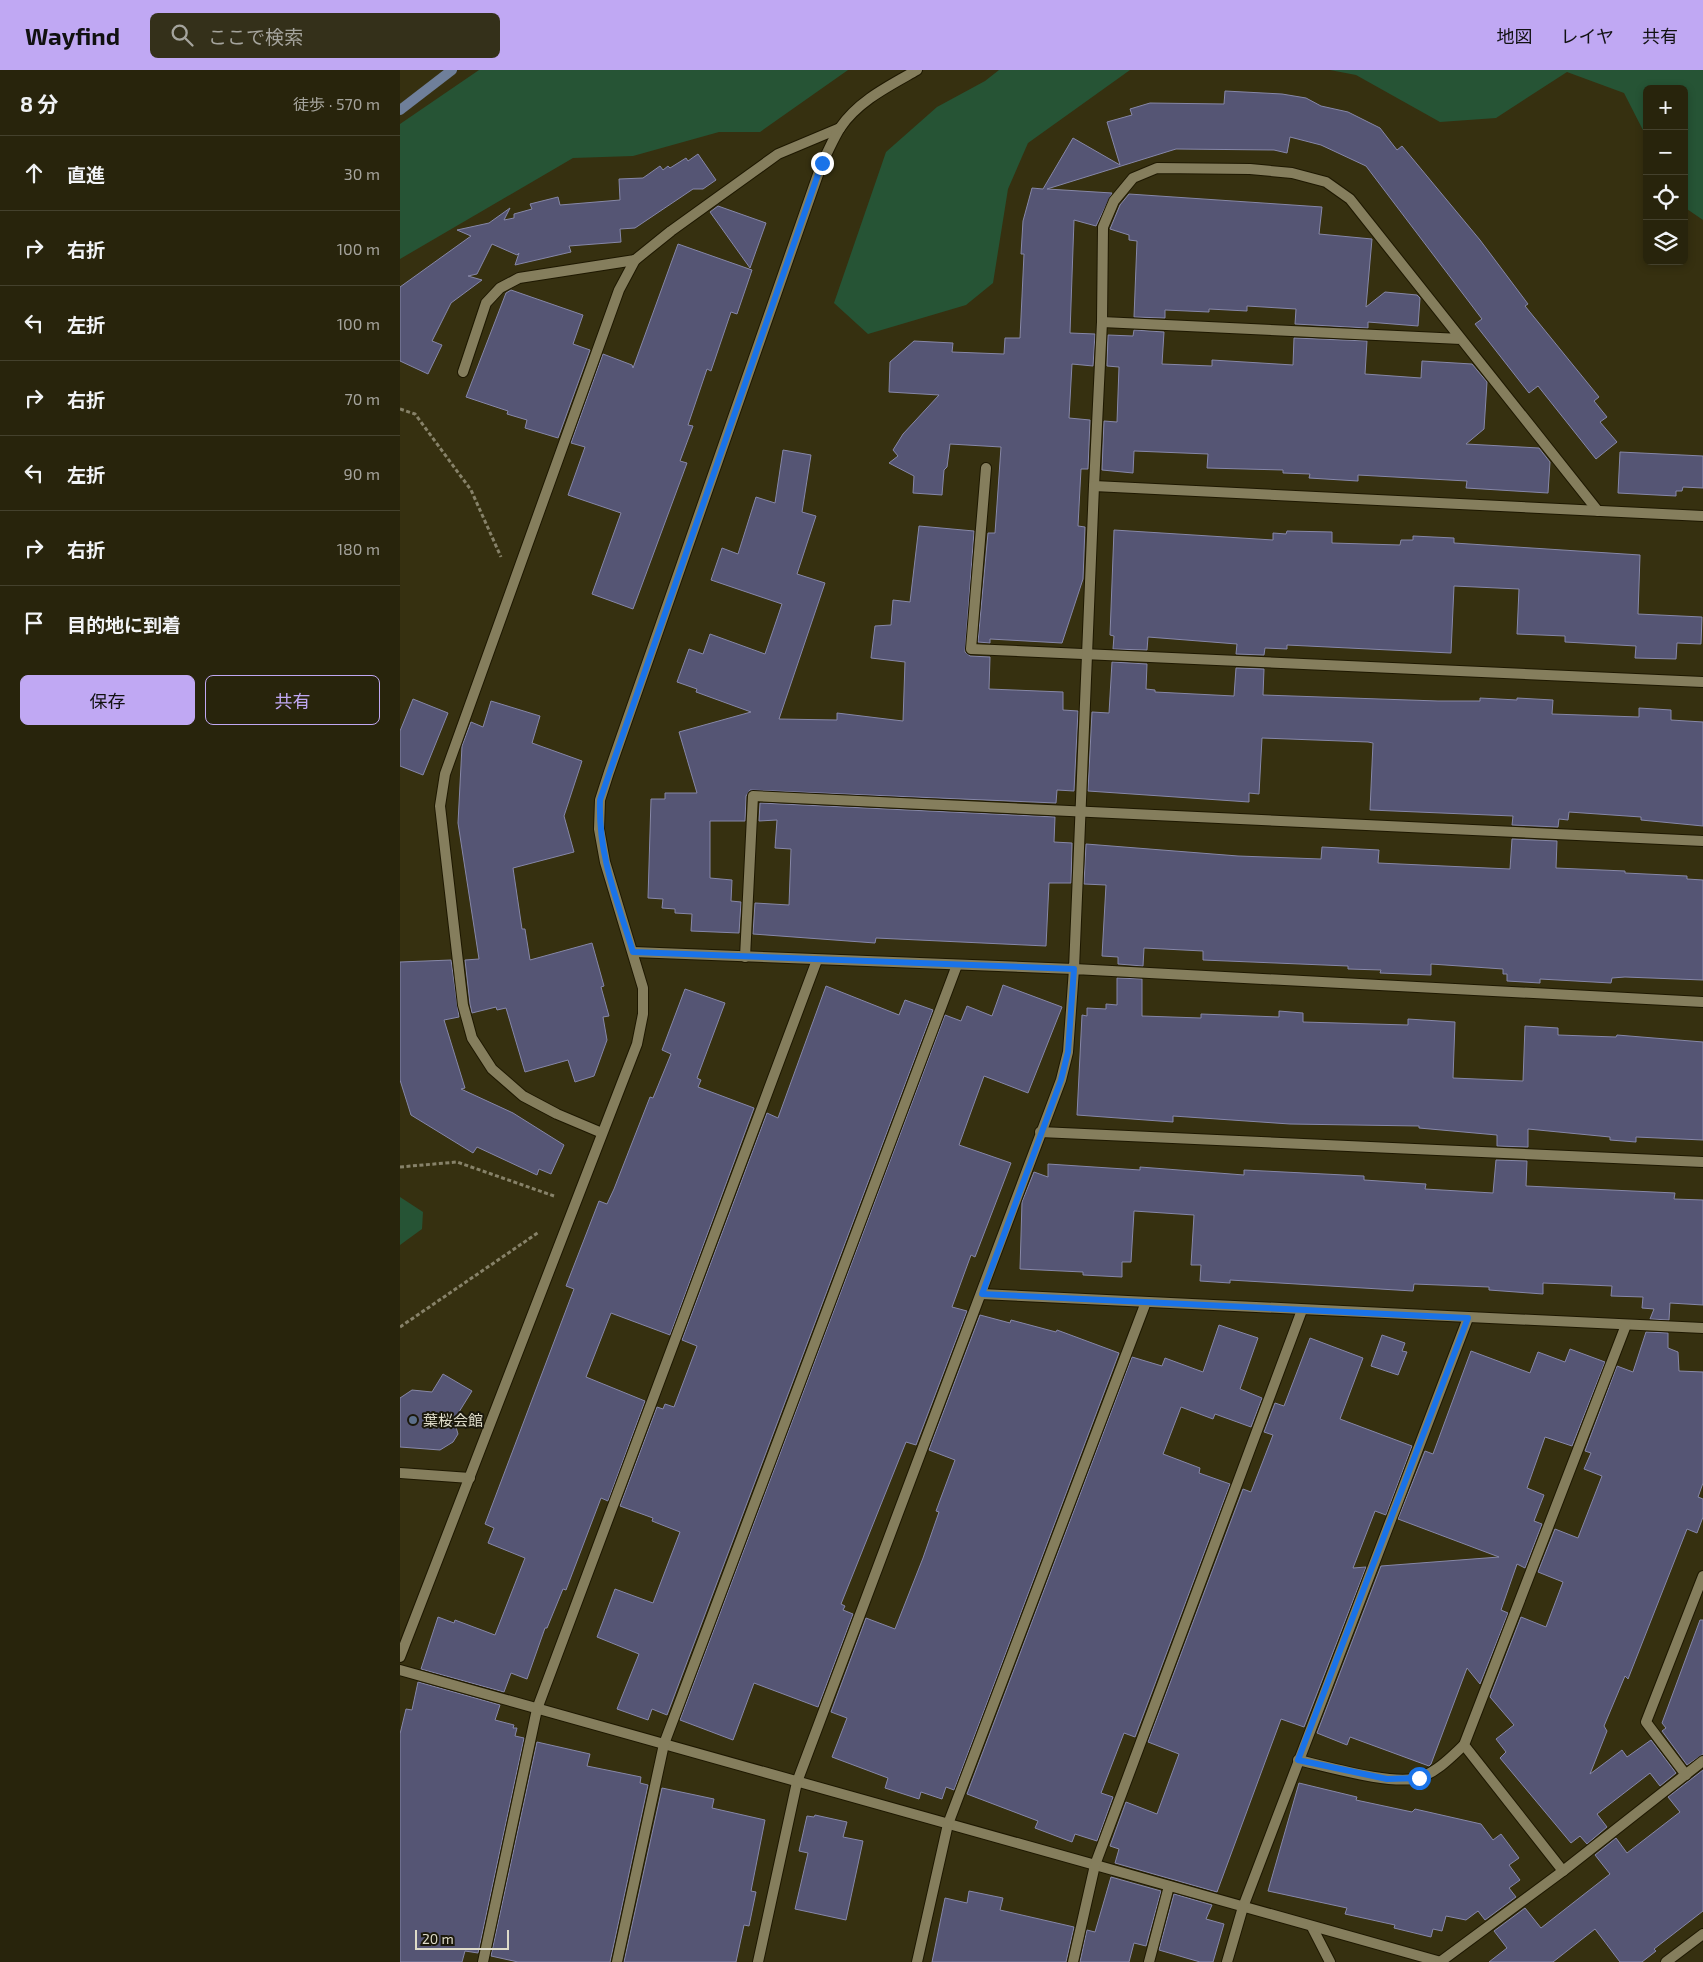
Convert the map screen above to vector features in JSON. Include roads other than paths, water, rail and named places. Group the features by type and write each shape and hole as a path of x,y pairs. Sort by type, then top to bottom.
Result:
{"street":[{"path":"400,1657 637,1044 643,1014 643,988 605,862 599,829 600,800 822,163 840,128 859,106 882,89 917,70"},
{"path":"602,1133 557,1114 523,1096 492,1069 472,1038 463,1005 440,806 445,774 619,290 635,260 671,231 778,154 840,128"},
{"path":"758,1962 797,1782 982,1294 1040,1132 1061,1080 1068,1052 1074,969 1088,654 1102,322 1103,227 1114,201 1133,178 1157,168 1250,169 1292,173 1326,182 1350,199 1598,511"},
{"path":"463,372 486,303 500,288 519,278 635,260"},
{"path":"1102,322 1461,339"},
{"path":"986,468 971,649 1703,682"},
{"path":"1094,486 1703,516"},
{"path":"744,957 753,796 1081,810 1703,841"},
{"path":"633,952 1074,969 1703,1002"},
{"path":"483,1962 537,1709 816,960"},
{"path":"617,1962 664,1744 957,965"},
{"path":"1040,1132 1703,1162"},
{"path":"982,1294 1703,1328"},
{"path":"917,1962 948,1824 1146,1302"},
{"path":"1073,1962 1095,1866 1302,1310"},
{"path":"1227,1962 1243,1907 1298,1760 1468,1318"},
{"path":"1298,1760 1387,1779 1419,1778 1438,1768 1464,1745 1626,1325"},
{"path":"400,1473 470,1478"},
{"path":"1686,1775 1646,1722 1703,1576"},
{"path":"400,1670 1440,1962 1563,1871 1703,1762"},
{"path":"1464,1745 1563,1871"},
{"path":"1149,1962 1169,1886"},
{"path":"1312,1926 1330,1962"},
{"path":"1666,1962 1703,1934"}],"waterway":[{"path":"400,110 452,70"}],"place":[{"name":"葉桜会館","path":"413,1420"}]}
